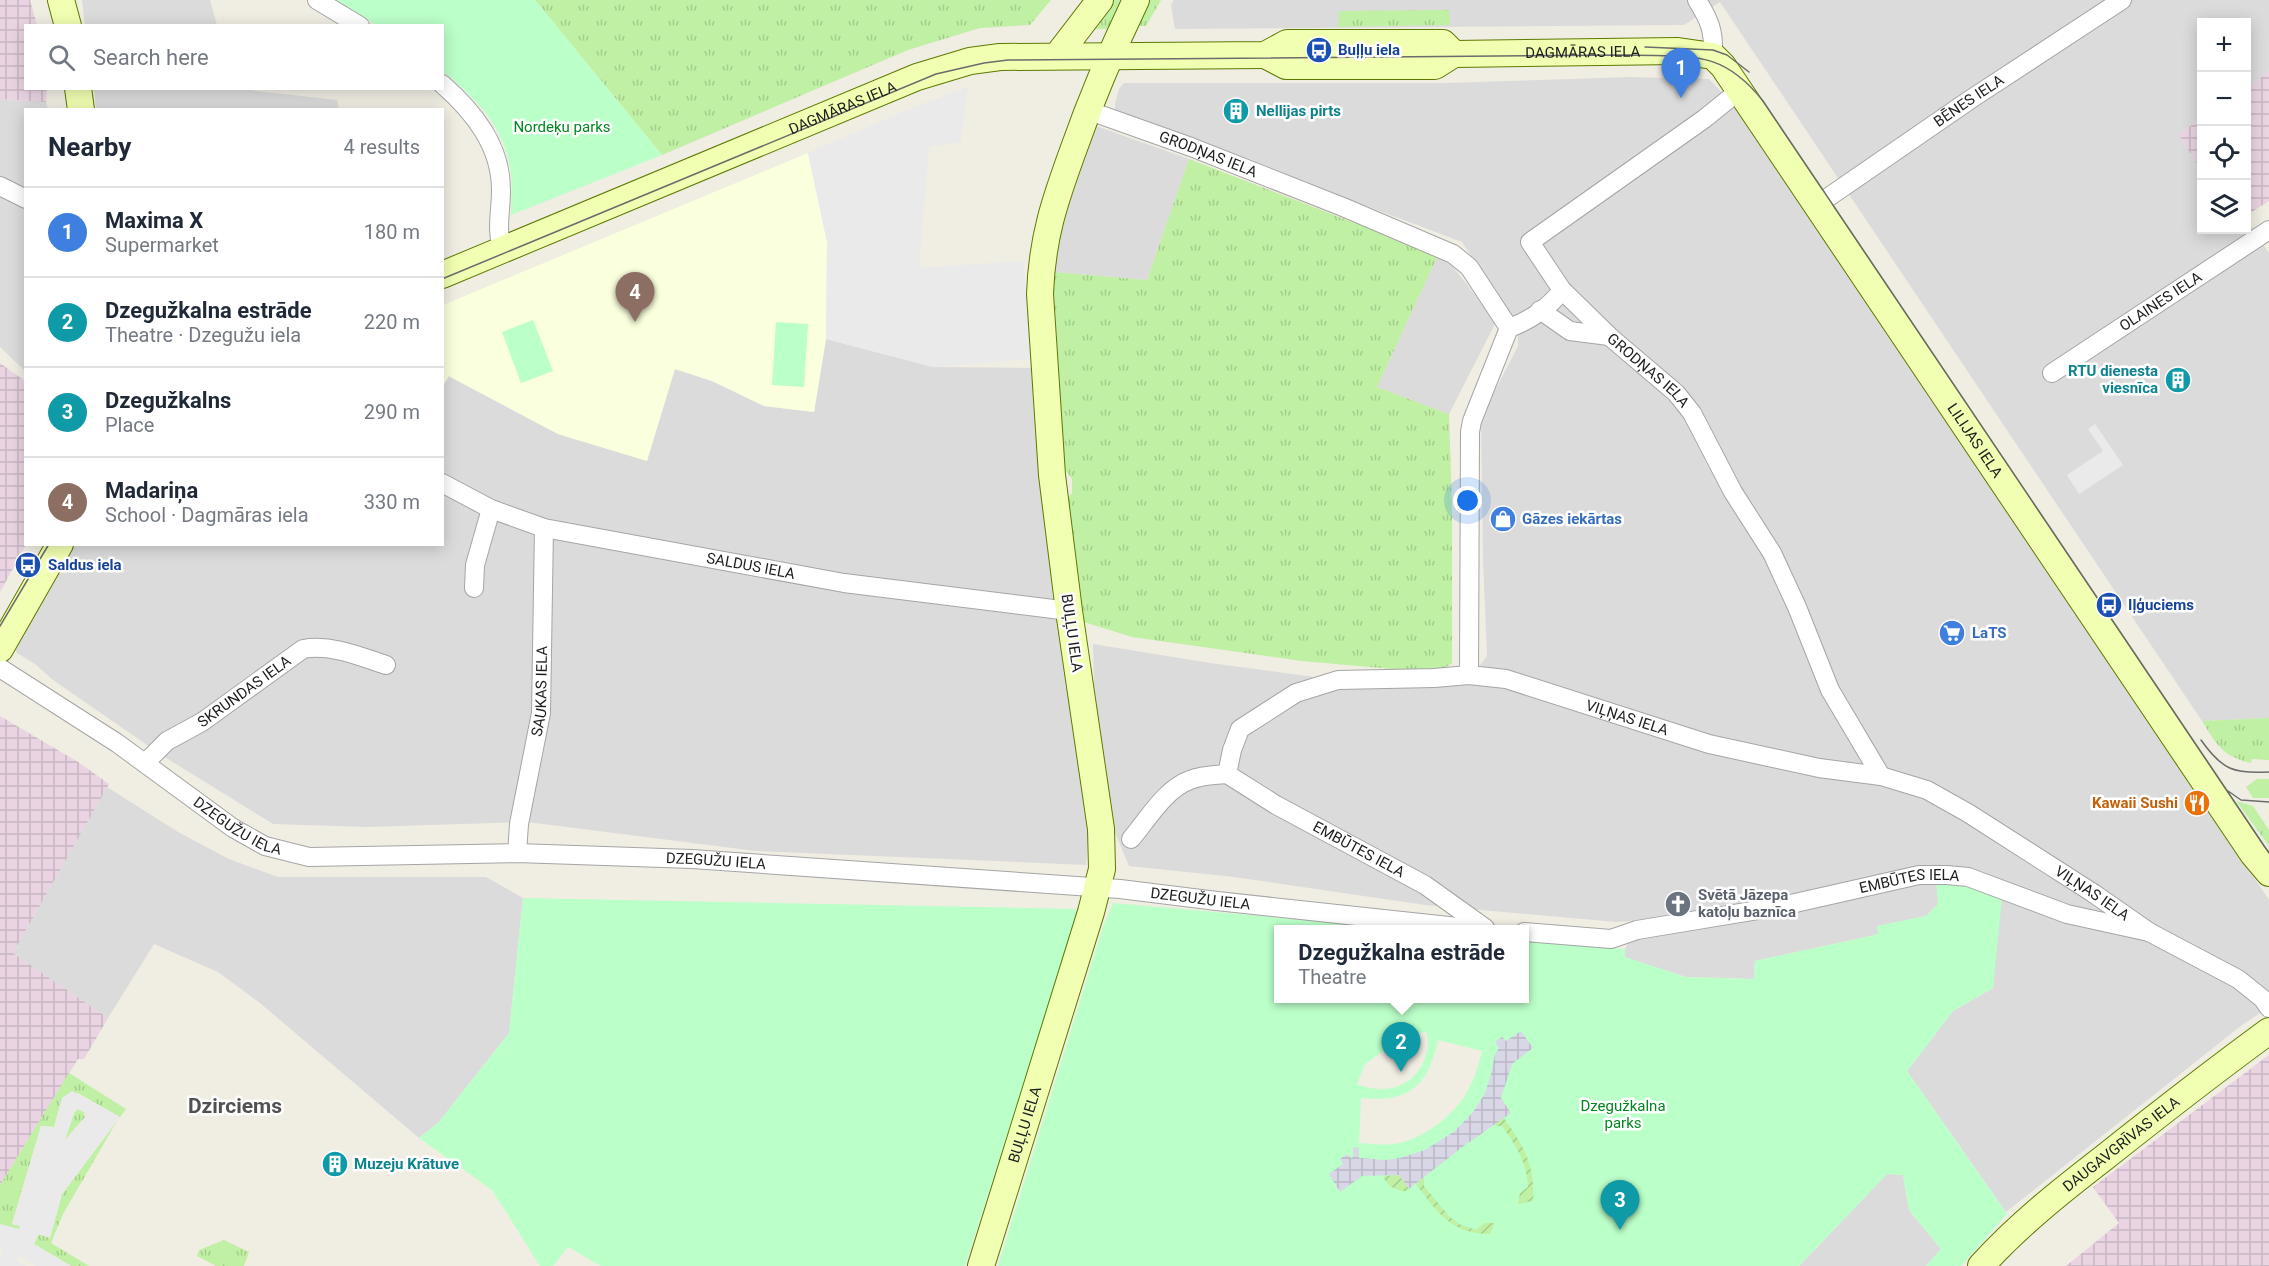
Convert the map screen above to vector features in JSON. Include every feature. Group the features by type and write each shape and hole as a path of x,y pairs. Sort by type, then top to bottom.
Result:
{"street":[{"path":"61,0 67,24"},
{"path":"317,0 357,24"},
{"path":"1057,56 1100,0"},
{"name":"BUĻĻU IELA","path":"981,1266 1102,869 1101,829 1052,475 1040,294 1041,264 1050,217 1087,110 1136,0"},
{"path":"1697,0 1708,18 1713,33 1713,56"},
{"name":"BĒNES IELA","path":"1817,204 2122,0"},
{"name":"DAGMĀRAS IELA","path":"444,274 940,69 970,61 1000,57 1265,55 1286,66 1435,66 1454,54 1659,51 1713,56"},
{"name":"LILIJAS IELA","path":"1713,56 1740,90 2253,854 2269,873"},
{"path":"444,86 477,120 496,157 501,191 498,225 502,250"},
{"path":"78,90 81,108"},
{"path":"1609,336 1562,291 1530,242 1704,119 1740,90"},
{"name":"GRODŅAS IELA","path":"1087,110 1191,147 1453,254 1469,267 1509,328"},
{"path":"0,186 24,198"},
{"name":"OLAINES IELA","path":"2052,374 2269,230"},
{"path":"1469,675 1470,432 1472,421 1509,328 1521,324 1556,299 1562,291"},
{"name":"GRODŅAS IELA","path":"1540,310 1570,331 1609,336 1676,393 1692,413 1733,492 1772,553 1797,607 1830,690 1881,776"},
{"name":"SALDUS IELA","path":"444,484 490,509 544,528 844,583 1069,610"},
{"path":"474,588 475,565 490,509"},
{"name":"SAUKAS IELA","path":"517,853 519,824 541,713 544,528"},
{"path":"0,649 59,546"},
{"name":"SKRUNDAS IELA","path":"145,763 167,741 202,722 303,649 316,647 345,652 386,665"},
{"name":"DZEGUŽU IELA","path":"0,668 145,763 234,828 265,846 309,857 517,853 692,859 1098,887 1442,925"},
{"name":"VIĻŅAS IELA","path":"1227,774 1232,750 1240,729 1296,693 1338,680 1469,675 1506,679 1709,744 1819,768 1881,776 1927,790 1968,813 2093,893 2149,932"},
{"path":"1131,838 1169,794 1183,782 1193,778 1227,774"},
{"name":"EMBŪTES IELA","path":"1227,774 1276,805 1425,885 1480,925"},
{"name":"EMBŪTES IELA","path":"1529,932 1611,939 1625,932 1782,906 1919,875 1968,877 2067,914 2149,932 2238,979 2263,999 2269,1008"},
{"name":"DAUGAVGRĪVAS IELA","path":"1981,1266 2003,1241 2057,1194 2188,1091 2269,1031"}],"shaded area":[{"path":"0,0 30,0 37,24 24,24 24,90 47,90 46,102 0,99"},
{"path":"82,0 210,0 217,24 85,24"},
{"path":"1174,0 2269,0 2269,71 2251,86 2251,18 2197,18 2197,122 2178,134 2197,164 2197,234 2251,234 2251,226 2269,253 2269,718 2202,721 1720,2 1684,25 1175,29 1171,5"},
{"path":"2269,71 2269,201 2251,212 2251,126 2251,86"},
{"path":"1631,77 1709,79 1739,110 1907,365 2269,900 2269,1007 2242,1025 2006,1212 1907,1071 1953,1011 1993,988 1936,881 1939,904 1926,916 1877,927 1879,934 1755,961 1754,979 1686,977 1624,957 1630,939 1652,920 1616,922 1425,905 1234,877 1129,866 1114,830 1102,760 1094,685 1093,644 1314,677 1350,688 1467,683 1487,656 1481,418 1518,346 1518,327 1462,242 1274,171 1247,158 1115,111 1119,89 1124,83 1445,83"},
{"path":"968,87 961,142 929,147 919,268 1023,261 1033,359 933,367 826,339 827,242 808,153 914,107"},
{"path":"94,90 247,90 337,100 339,108 96,108"},
{"path":"0,99 46,102 48,108 24,108 24,370 0,347"},
{"path":"2197,122 2197,164 2178,134"},
{"path":"1096,126 1189,159 1147,280 1054,272 1063,220"},
{"path":"808,153 827,242 826,339 814,412 764,406 712,381 675,369 647,461 558,434 449,376 444,384 444,305"},
{"path":"1438,255 1447,259 1496,322 1449,414 1377,387"},
{"path":"826,339 933,367 1037,368 1041,462 1053,597 1089,831 1086,865 756,851 527,822 367,827 273,824 163,756 53,680 35,664 17,653 15,648 43,596 74,546 444,546 444,383 448,376 558,434 647,461 674,369 712,381 764,406 814,412"},
{"path":"0,363 24,380 25,546 0,592"},
{"path":"2095,424 2123,465 2079,494 2067,475 2103,451 2088,429"},
{"path":"0,716 78,762 109,784 13,953 108,1018 84,1059 78,1059 0,1185"},
{"path":"107,787 178,832 229,859 278,877 486,877 523,898 509,1033 438,1123 419,1138 260,1003 218,972 154,944 108,1018 13,953"},
{"path":"1521,1031 1533,1048 1512,1064 1501,1098 1511,1113 1461,1148 1409,1189 1399,1175 1362,1176 1340,1192 1329,1174 1343,1164 1340,1159 1347,1154 1353,1157 1353,1147 1359,1148 1359,1158 1386,1160 1400,1158 1425,1150 1455,1131 1473,1112 1484,1095 1495,1054 1499,1048 1495,1042 1502,1037 1506,1041"},
{"path":"2269,1055 2269,1266 2066,1266 2119,1223 2093,1187"},
{"path":"72,1091 120,1117 62,1194 50,1238 39,1234 34,1244 71,1266 36,1266 20,1256 17,1258 18,1261 26,1266 0,1266 0,1257 4,1251 0,1248 0,1224 19,1229 20,1226 12,1224 41,1126 54,1127 62,1098","holes":["78,1109 84,1112 85,1117 65,1141 74,1113"]},
{"path":"1887,1174 1903,1175 1909,1210 1941,1249 1926,1266 1799,1266"}],"green space":[{"name":"Nordeķu parks","path":"335,0 535,0 662,155 511,215 511,180 506,152 501,138 486,114 444,72 444,24 374,24"},
{"path":"535,0 1051,0 1030,25 980,28 908,50 662,155"},
{"path":"1112,0 1127,0 1113,29 1090,29"},
{"path":"1148,0 1161,0 1146,26 1137,26"},
{"path":"1449,10 1450,25 1338,27 1339,11"},
{"path":"1189,159 1438,255 1377,387 1449,414 1452,507 1452,663 1445,668 1415,671 1302,661 1132,637 1084,622 1068,498 1072,493 1072,479 1065,470 1054,272 1147,280"},
{"path":"533,320 553,371 521,383 502,332"},
{"path":"776,322 808,324 804,387 772,385"},
{"path":"2269,718 2269,760 2252,759 2251,763 2233,757 2221,748 2202,721"},
{"path":"2257,779 2269,779 2269,798 2253,798 2246,787"},
{"path":"2236,801 2253,806 2269,830 2269,846"},
{"name":"Dzegužkalna parks","path":"1936,880 1953,881 2002,898 1993,988 1953,1011 1907,1071 2007,1214 1961,1266 1926,1266 1941,1249 1909,1210 1903,1175 1887,1174 1799,1266 998,1266 1103,927 1113,903 1362,925 1274,925 1274,1003 1529,1003 1529,940 1625,949 1625,957 1686,977 1754,979 1755,961 1878,934 1877,926 1926,916 1938,904","holes":["1426,1032 1428,1037 1426,1055 1421,1066 1407,1081 1389,1089 1368,1088 1357,1084 1365,1064 1405,1035","1438,1040 1482,1051 1474,1077 1463,1098 1438,1124 1400,1143 1359,1143 1361,1098 1392,1098 1414,1088 1428,1069"]},
{"path":"523,898 1076,909 1075,923 965,1266 601,1266 568,1247 553,1266 540,1266 492,1190 419,1138 438,1123 509,1033"},
{"path":"69,1073 126,1109 120,1117 78,1093 62,1098 54,1127 41,1126 12,1224 20,1226 19,1230 0,1224 0,1185"},
{"path":"78,1109 84,1112 85,1117 64,1141 74,1113"},
{"path":"1503,1117 1527,1156 1532,1176 1533,1201 1518,1204 1520,1193 1528,1187 1527,1178 1516,1147 1502,1126 1495,1124"},
{"path":"117,1121 63,1214 51,1243 89,1266 71,1266 34,1244 38,1234 50,1238 62,1194"},
{"path":"1399,1175 1409,1189 1406,1191 1392,1187 1386,1182 1384,1176"},
{"path":"1424,1177 1424,1186 1449,1216 1459,1224 1476,1230 1484,1223 1495,1223 1490,1234 1465,1230 1446,1219 1416,1184"},
{"path":"224,1240 249,1252 244,1266 216,1266 197,1256 199,1250"}],"tram line":[{"path":"1645,47 1713,50 1727,55 1749,72"},
{"path":"444,278 936,74 984,63 1008,60 1631,55 1704,59 1733,72 1763,101 2269,853"},
{"path":"0,626 48,546"},
{"path":"2201,740 2216,758 2230,768 2247,772 2269,772"},
{"path":"2228,791 2241,800 2269,802"}],"place":[{"name":"Buļļu iela","path":"1319,50"},
{"name":"Maxima X","path":"1681,98"},
{"name":"Nellijas pirts","path":"1236,111"},
{"name":"Madariņa","path":"635,322"},
{"name":"RTU dienesta viesnīca","path":"2178,380"},
{"name":"Gāzes iekārtas","path":"1503,519"},
{"name":"Saldus iela","path":"28,565"},
{"name":"Iļģuciems","path":"2109,605"},
{"name":"LaTS","path":"1952,633"},
{"name":"Kawaii Sushi","path":"2197,803"},
{"name":"Svētā Jāzepa katoļu baznīca","path":"1678,904"},
{"name":"Dzegužkalna estrāde","path":"1401,1072"},
{"name":"Muzeju Krātuve","path":"335,1164"},
{"name":"Dzegužkalns","path":"1620,1230"}],"district":[{"name":"Dzirciems","path":"235,1106"}]}
